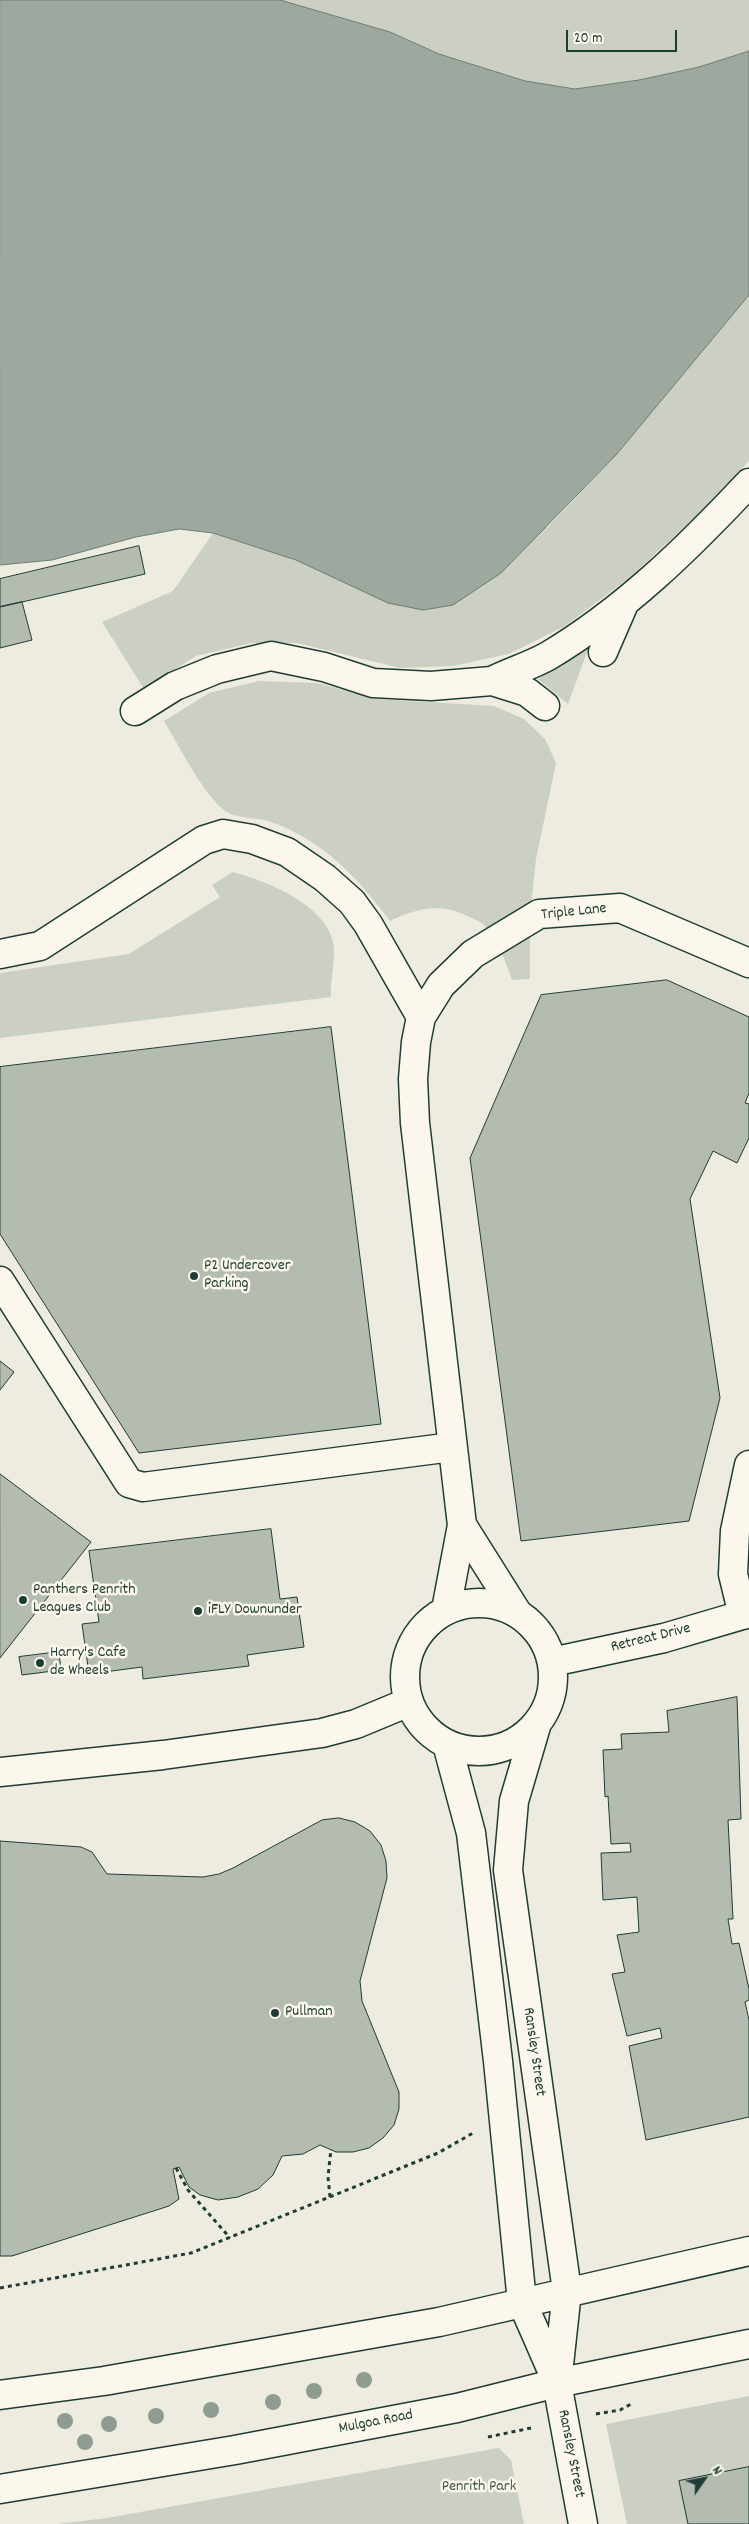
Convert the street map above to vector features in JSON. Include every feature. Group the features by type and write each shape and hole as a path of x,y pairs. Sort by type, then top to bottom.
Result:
{"street":[{"path":"135,711 175,686 217,669 271,656 324,667 373,683 430,686 492,681 547,656 623,606 692,544 749,483"},
{"path":"603,652 623,606"},
{"path":"492,681 527,692 545,706"},
{"path":"0,954 40,946 204,840 223,834 252,839 287,852 325,878 352,902 368,924 421,1017 416,1042 413,1079 415,1123 462,1525 446,1610"},
{"name":"Triple Lane","path":"421,1017 441,985 473,954 539,914 620,908 749,963"},
{"path":"0,1281 129,1483 143,1488 452,1446"},
{"path":"746,1614 733,1574 735,1531 749,1465"},
{"path":"462,1525 518,1614 537,1632 545,1643 552,1662 553,1683 548,1704 537,1723 519,1740 496,1749 471,1751 447,1744 431,1733 418,1719 409,1702 405,1684 406,1666 411,1649 420,1633 431,1620 446,1610 475,1602 490,1604 518,1614"},
{"name":"Retreat Drive","path":"552,1662 664,1638 746,1614"},
{"path":"0,1772 163,1755 322,1733 356,1724 409,1702"},
{"name":"Ransley Street","path":"537,1723 514,1801 508,1870 567,2291 557,2384"},
{"name":"Ransley Street","path":"447,1744 462,1793 472,1841 498,2061 522,2302 557,2384 583,2524"},
{"path":"0,2395 104,2381 430,2323 749,2251"},
{"name":"Mulgoa Road","path":"0,2489 235,2450 457,2408 557,2384 749,2344"}],"path":[{"path":"0,2288 191,2253 438,2153 473,2132"},
{"path":"330,2197 328,2177 331,2150"},
{"path":"176,2168 188,2190 230,2238"}],"green space":[{"path":"280,0 749,0 749,51 699,67 639,80 575,89 525,81 439,54 390,32"},
{"path":"749,295 749,461 695,517 629,578 565,626 509,654 453,666 400,668 297,643 252,643 196,656 144,689 102,622 173,591 213,533 296,560 548,527 616,455"},
{"path":"590,644 568,704 538,679"},
{"path":"259,681 317,683 377,699 494,706 524,719 545,739 556,763 536,859 530,916 530,979 512,980 497,944 489,931 478,921 457,912 437,908 418,910 390,921 365,890 338,862 307,839 265,820 229,813 215,802 191,768 164,721 209,693"},
{"path":"233,872 279,889 309,908 321,919 330,932 334,947 331,997 0,1038 0,973 129,954 220,897 212,885"},
{"path":"749,2396 749,2524 627,2524 606,2424"},
{"name":"Penrith Park","path":"499,2448 511,2460 524,2524 57,2524 107,2518"}],"shaded area":[{"path":"0,0 280,0 390,32 439,54 525,81 575,89 639,80 699,67 749,51 749,295 616,455 501,573 453,605 423,610 388,603 296,560 213,533 179,529 136,537 52,560 0,565"}],"building":[{"path":"139,546 145,574 0,607 0,579"},
{"path":"22,602 32,640 0,648 0,607"},
{"path":"667,980 749,1017 749,1093 745,1103 749,1104 749,1138 737,1163 713,1151 690,1199 720,1398 689,1521 521,1541 470,1158 541,995"},
{"name":"P2 Undercover Parking","path":"331,1027 381,1424 139,1453 0,1234 0,1067"},
{"path":"0,1361 14,1372 0,1390"},
{"name":"Panthers Penrith Leagues Club","path":"0,1474 91,1542 0,1658"},
{"name":"iFLY Downunder","path":"271,1529 280,1599 297,1597 304,1647 247,1655 249,1666 143,1679 142,1667 89,1674 82,1624 99,1622 89,1551"},
{"name":"Harry's Cafe de Wheels","path":"59,1652 61,1670 22,1675 19,1657"},
{"path":"737,1697 741,1819 728,1820 733,1919 728,1919 732,1944 739,1943 749,1989 749,2000 745,2002 749,2020 749,2117 646,2140 629,2046 662,2038 660,2028 627,2036 612,1974 625,1972 617,1935 639,1932 637,1897 603,1900 601,1853 631,1852 630,1843 611,1844 608,1796 605,1797 603,1750 622,1749 621,1734 669,1732 667,1711"},
{"path":"339,1818 355,1822 370,1831 381,1845 386,1861 387,1878 360,1981 362,2001 399,2092 399,2109 394,2125 383,2138 369,2148 353,2152 336,2152 320,2145 303,2154 282,2156 273,2175 258,2189 238,2197 218,2200 200,2195 189,2187 179,2167 173,2169 179,2199 169,2206 12,2256 0,2256 0,1841 81,1847 92,1852 107,1874 203,1877 219,1874 233,1868 322,1820"},
{"path":"749,2467 749,2524 688,2524 679,2481"}],"place":[{"name":"P2 Undercover Parking","path":"194,1276"},
{"name":"Panthers Penrith Leagues Club","path":"23,1600"},
{"name":"iFLY Downunder","path":"198,1611"},
{"name":"Harry's Cafe de Wheels","path":"40,1663"},
{"name":"Pullman","path":"275,2013"}]}
